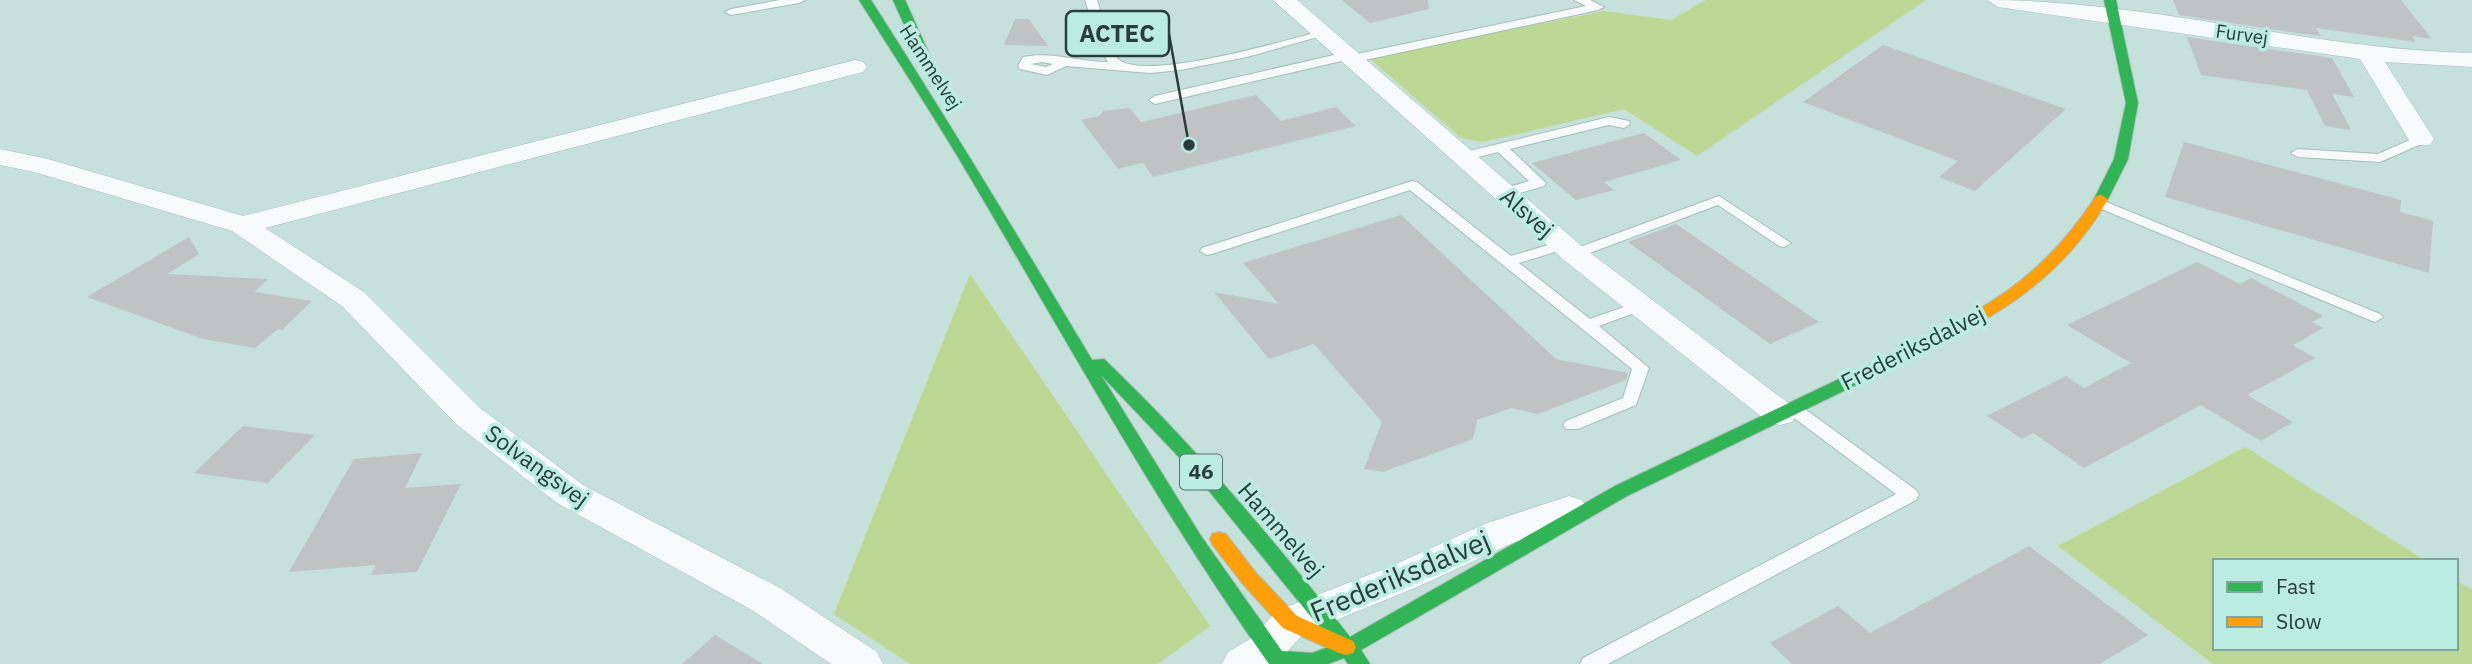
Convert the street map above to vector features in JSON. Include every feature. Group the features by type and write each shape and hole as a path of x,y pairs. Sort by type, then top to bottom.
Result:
{"main road":[{"name":"Hammelvej","path":"865,0 964,156 1073,340 1115,417 1221,585 1280,645 1348,648 1360,664"},
{"name":"Hammelvej","path":"900,0 964,156"},
{"name":"Frederiksdalvej","path":"1280,645 1314,662 1348,648 1621,491 1978,319 2036,276 2091,220 2121,159 2132,103 2113,8"},
{"name":"Hammelvej","path":"1073,340 1133,395 1280,645"},
{"path":"1115,417 1188,501"},
{"path":"1206,522 1249,578 1280,645 1348,648"}],"street":[{"name":"Alsvej","path":"1284,0 1569,249 1640,306 1786,411"},
{"name":"Furvej","path":"1998,0 2113,8 2368,52 2425,59 2472,60"},
{"path":"2368,52 2421,139"},
{"path":"242,225 855,66"},
{"name":"Solvangsvej","path":"0,157 242,225 353,299 468,416 570,494 766,599 863,664"},
{"name":"Frederiksdalvej","path":"1280,645 1500,533 1621,491"}],"lane":[{"path":"731,12 799,0"},
{"path":"1091,0 1113,62 1125,69 1169,71 1322,34"},
{"path":"1155,100 1598,7 1580,0"},
{"path":"1063,63 1120,66"},
{"path":"1462,157 1609,121 1624,124"},
{"path":"2298,153 2380,158 2421,139"},
{"path":"1500,147 1539,183 1504,193"},
{"path":"1207,251 1412,185 1641,368 1630,401 1572,425"},
{"path":"1508,262 1569,249 1718,200 1784,243"},
{"path":"2099,202 2375,317"},
{"path":"1588,325 1640,306"},
{"path":"1590,664 1910,495 1786,411"}],"green space":[{"path":"1706,0 1926,0 1697,156 1624,109 1483,142 1461,138 1369,58 1604,11 1671,20"},
{"path":"970,274 1210,626 1158,664 910,664 834,614"},
{"path":"2245,447 2423,559 2213,559 2213,650 2458,650 2458,581 2472,590 2472,664 2213,664 2058,546"}],"building":[{"path":"1342,0 1428,0 1429,9 1370,23"},
{"path":"2173,0 2401,0 2432,39 2412,36 2416,42 2316,28 2321,36 2290,32 2179,15"},
{"path":"1015,19 1029,19 1048,46 1004,45"},
{"path":"2187,37 2332,58 2354,97 2332,94 2351,130 2325,126 2307,90 2201,75"},
{"path":"1883,45 2066,109 1975,191 1939,177 1958,161 1803,102"},
{"path":"1256,95 1281,121 1336,107 1356,126 1153,177 1143,163 1118,169 1081,120 1100,116 1103,111 1130,108 1141,122"},
{"path":"1644,133 1681,160 1604,182 1614,190 1576,200 1532,163"},
{"path":"2184,142 2401,200 2400,212 2433,221 2429,273 2165,197"},
{"path":"1401,215 1556,359 1628,373 1626,380 1538,414 1511,408 1477,420 1473,439 1383,472 1364,469 1382,422 1314,344 1269,359 1214,292 1279,304 1243,263"},
{"path":"1676,224 1819,322 1770,344 1628,242"},
{"path":"189,237 199,254 167,274 268,279 254,292 312,301 282,330 278,329 255,348 203,339 87,297"},
{"path":"2197,262 2240,284 2251,278 2323,316 2312,322 2323,328 2293,345 2315,358 2247,395 2293,422 2261,441 2201,405 2084,468 2033,433 2022,439 1987,416 2066,376 2084,388 2131,363 2067,325"},
{"path":"243,426 315,435 268,483 194,473"},
{"path":"422,453 405,488 461,484 417,572 371,575 376,565 289,572 354,459"},
{"path":"2029,546 2148,635 2100,664 1792,664 1770,643 1838,606 1870,633"},
{"path":"715,635 763,664 682,664"}],"traffic: fast":[{"path":"865,0 964,156 1155,478 1236,603 1280,664"},
{"path":"899,0 930,69"},
{"path":"2101,199 2121,159 2132,103 2110,0"},
{"path":"1098,363 1169,433 1202,470 1268,547 1360,664"},
{"path":"1277,659 1313,661 1348,648 1621,491 1887,363"}],"traffic: slow":[{"path":"1887,363 1968,324 2031,281 2064,251 2091,217 2101,199"},
{"path":"1219,539 1249,578 1290,622 1346,647"}],"place":[{"name":"ACTEC","path":"1189,145"}]}
